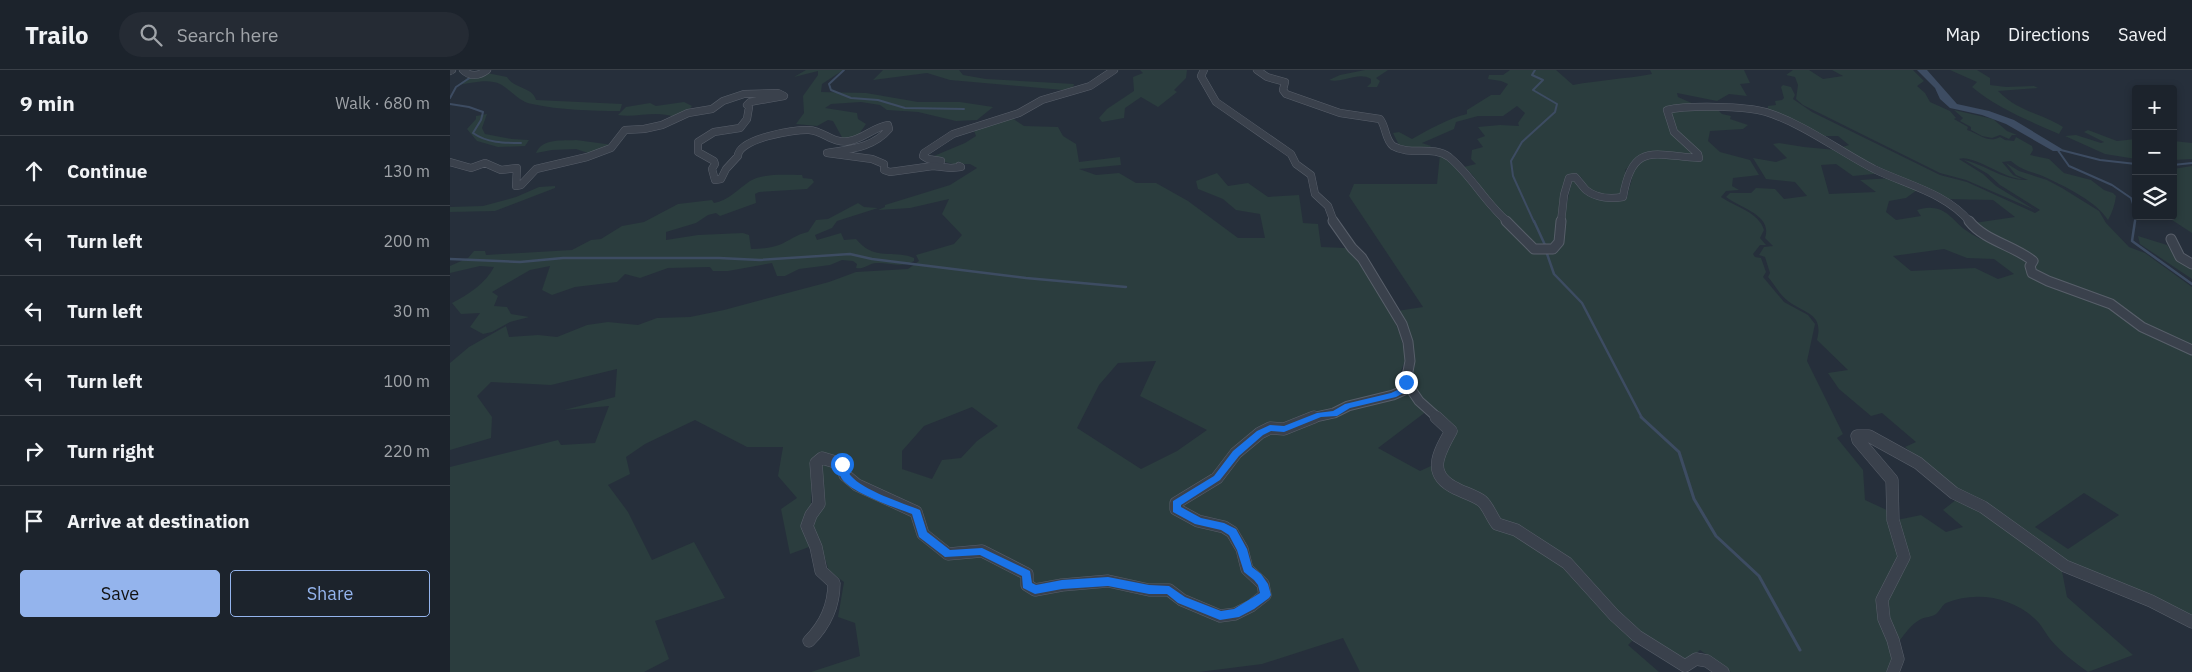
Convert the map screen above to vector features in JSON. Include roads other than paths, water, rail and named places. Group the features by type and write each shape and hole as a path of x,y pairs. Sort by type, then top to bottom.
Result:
{"street":[{"path":"463,70 467,74 475,75 485,73 487,70"},
{"path":"450,162 471,168 485,163 501,170 516,168 516,186 522,185 536,169 587,157 611,148 616,145 621,133 625,130 662,125 688,113 712,109 725,100 744,94 764,92 781,93 784,97 750,102 747,105 749,107 746,119 740,128 714,132 698,142 698,152 714,161 715,164 712,169 715,180 720,179 724,169 738,156 740,148 749,142 797,130 814,131 832,142 851,141 885,125 889,126 885,134 873,143 827,153 872,159 884,164 884,170 896,172 932,166 958,169 960,166 928,159 924,156 924,153 953,134 1019,113 1042,100 1090,86 1114,70"},
{"path":"1204,70 1201,76 1216,102 1291,154 1296,164 1311,175 1316,194 1328,206 1333,222 1352,248 1362,258 1402,324 1408,342 1410,361 1406,382 1419,401 1451,431 1439,452 1437,462 1438,472 1443,480 1452,487 1483,502 1498,524 1516,530 1538,546 1568,563 1614,615 1637,636 1685,666 1696,659 1707,660 1723,672"},
{"path":"1256,70 1267,77 1285,82 1283,90 1286,94 1340,114 1380,120 1385,126 1387,136 1392,145 1402,148 1440,152 1447,156 1467,174 1492,209 1517,230 1534,249 1553,249 1559,242 1564,195 1568,178 1575,177 1586,189 1596,195 1616,198 1623,196 1629,179 1628,171 1638,158 1648,156 1699,158 1698,154 1674,132 1667,110 1684,106 1757,111 1804,129 1862,162 1946,200 1960,210 1978,232 2020,251 2033,261 2030,266 2032,273 2048,282 2111,304 2142,326 2192,350"},
{"path":"2171,239 2180,257 2192,264"},
{"path":"810,641 817,635 835,598 834,583 821,571 816,547 808,526 811,515 819,504 816,463 822,458 842,464 846,477 876,496 916,512 923,534 948,554 982,552 1027,574 1027,585 1035,590 1062,585 1108,581 1149,590 1169,590 1182,600 1220,616 1235,614 1251,606 1265,595 1263,584 1258,577 1247,569 1242,549 1232,532 1224,527 1198,522 1176,509 1176,503 1217,478 1236,454 1260,433 1270,428 1284,429 1320,415 1334,414 1348,406 1393,395 1409,388"},
{"path":"1893,672 1898,659 1893,640 1884,619 1882,600 1904,557 1893,520 1892,480 1858,440 1857,436 1863,435 1880,441 1918,463 1954,493 1983,507 2065,566 2151,601 2192,622"}],"waterway":[{"path":"844,70 829,84 831,90 851,98 878,100 905,108 964,109"},
{"path":"1534,222 1513,176 1511,161 1522,142 1555,112 1557,104 1533,90 1543,80 1532,75 1535,70"},
{"path":"1922,70 1954,106 1985,113 2010,122 2057,149"},
{"path":"450,98 456,87 471,77"},
{"path":"450,104 469,107 483,112 481,120 473,133 478,136 496,142 521,143"},
{"path":"2132,164 2100,160 2057,149 2069,166 2112,185 2131,198 2136,213 2135,222"},
{"path":"2177,165 2192,163"},
{"path":"1534,221 1545,245"},
{"path":"2135,221 2132,241 2192,284"},
{"path":"1546,251 1554,274 1582,303 1642,418"},
{"path":"450,259 520,262 563,258 719,258 760,260 850,254 872,259 1026,278 1126,287"},
{"path":"1642,418 1679,452 1694,499 1716,536 1759,576 1800,650"}]}
